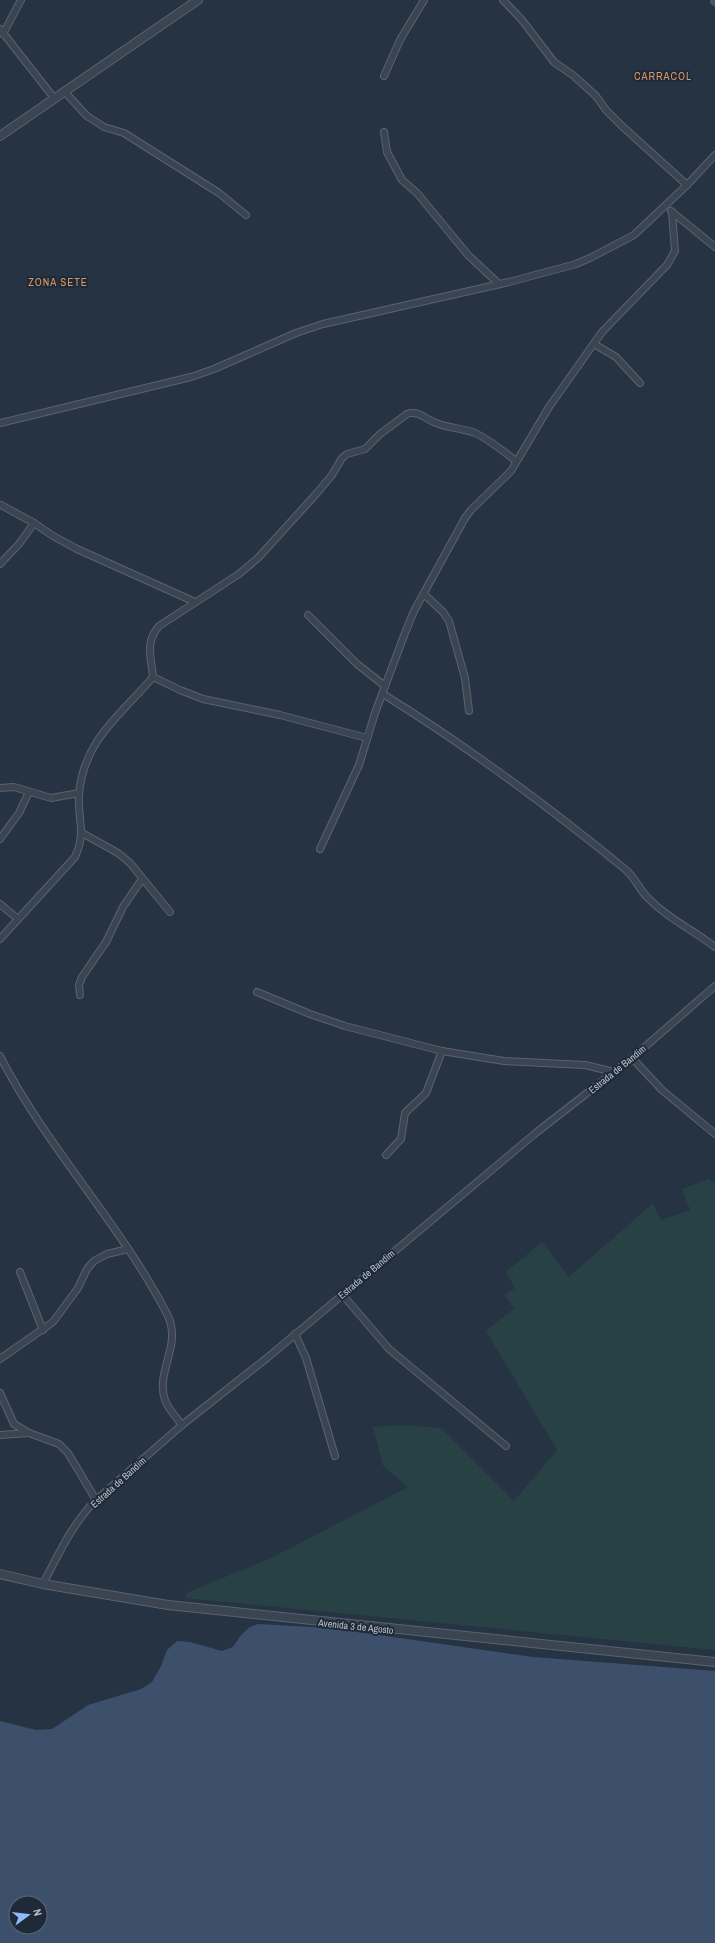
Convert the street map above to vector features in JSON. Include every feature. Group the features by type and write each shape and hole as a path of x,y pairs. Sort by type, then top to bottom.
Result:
{"street":[{"path":"21,0 2,32 54,98"},
{"path":"0,136 198,0"},
{"path":"384,76 400,40 424,0"},
{"path":"503,0 522,20 554,62 578,79 596,96 606,110 622,126 687,185"},
{"path":"64,91 87,116 104,127 124,133 219,193 246,215"},
{"path":"384,132 387,152 402,180 416,193 468,255 500,284"},
{"path":"0,423 191,377 214,370 296,333 323,324 500,284 576,264 634,235 687,185 715,155"},
{"path":"665,206 715,247"},
{"path":"320,849 352,781 405,633 424,594 468,514 506,478 549,407 612,321 667,265 673,255 672,212"},
{"path":"594,344 616,357 640,383"},
{"path":"0,938 75,857 80,847 82,833 79,793 95,742 105,727 153,677 150,641 153,633 159,626 239,574 258,558 327,481 342,458 347,454 365,449 380,434 407,414 412,412 418,413 441,425 476,433 516,461"},
{"path":"1,505 34,523 77,550 195,602"},
{"path":"0,564 19,544 34,523"},
{"path":"424,594 443,612 449,621 464,678 469,711"},
{"path":"308,615 357,664 385,686"},
{"path":"153,677 203,699 280,715 367,738"},
{"path":"383,694 473,752 542,802 636,879 647,897 672,918 715,948"},
{"path":"0,788 14,787 51,798 79,793"},
{"path":"0,839 19,813 29,792"},
{"path":"82,833 118,853 130,863 170,912"},
{"path":"80,995 79,985 82,977 106,942 123,907 142,879"},
{"path":"0,904 18,919"},
{"name":"Estrada de Bandim","path":"42,1584 63,1544 84,1512 96,1500 182,1425 295,1334 537,1132 632,1058 715,986"},
{"path":"257,992 310,1014 345,1026 442,1051 504,1061 585,1065 614,1072"},
{"path":"386,1155 401,1139 405,1113 426,1093 442,1051"},
{"path":"0,1056 25,1102 64,1161 128,1249 167,1314 172,1326 172,1346 164,1378 164,1393 167,1403 182,1425"},
{"path":"632,1058 672,1099 715,1134"},
{"path":"0,1359 43,1330 60,1314 94,1261 107,1254 128,1249"},
{"path":"20,1272 43,1330"},
{"path":"342,1294 393,1353 506,1446"},
{"path":"295,1334 306,1358 335,1456"},
{"path":"0,1393 14,1424 29,1433 59,1444 68,1453 96,1500"},
{"path":"0,1435 29,1433"},
{"name":"Avenida 3 de Agosto","path":"0,1574 42,1584 205,1610 715,1662"}],"green space":[{"path":"708,1179 715,1183 715,1650 186,1598 186,1593 271,1558 408,1487 383,1466 373,1427 406,1425 441,1428 514,1501 557,1450 486,1331 514,1308 504,1295 515,1288 506,1272 542,1242 569,1277 653,1203 661,1220 690,1210 682,1189"}],"water":[{"path":"258,1624 330,1628 533,1657 715,1671 715,1943 0,1943 0,1721 36,1730 52,1729 88,1705 141,1689 152,1682 161,1666 167,1650 177,1641 190,1642 222,1651 233,1647 241,1635 250,1627"}],"district":[{"name":"CARRACOL","path":"663,76"},
{"name":"ZONA SETE","path":"58,282"}]}
